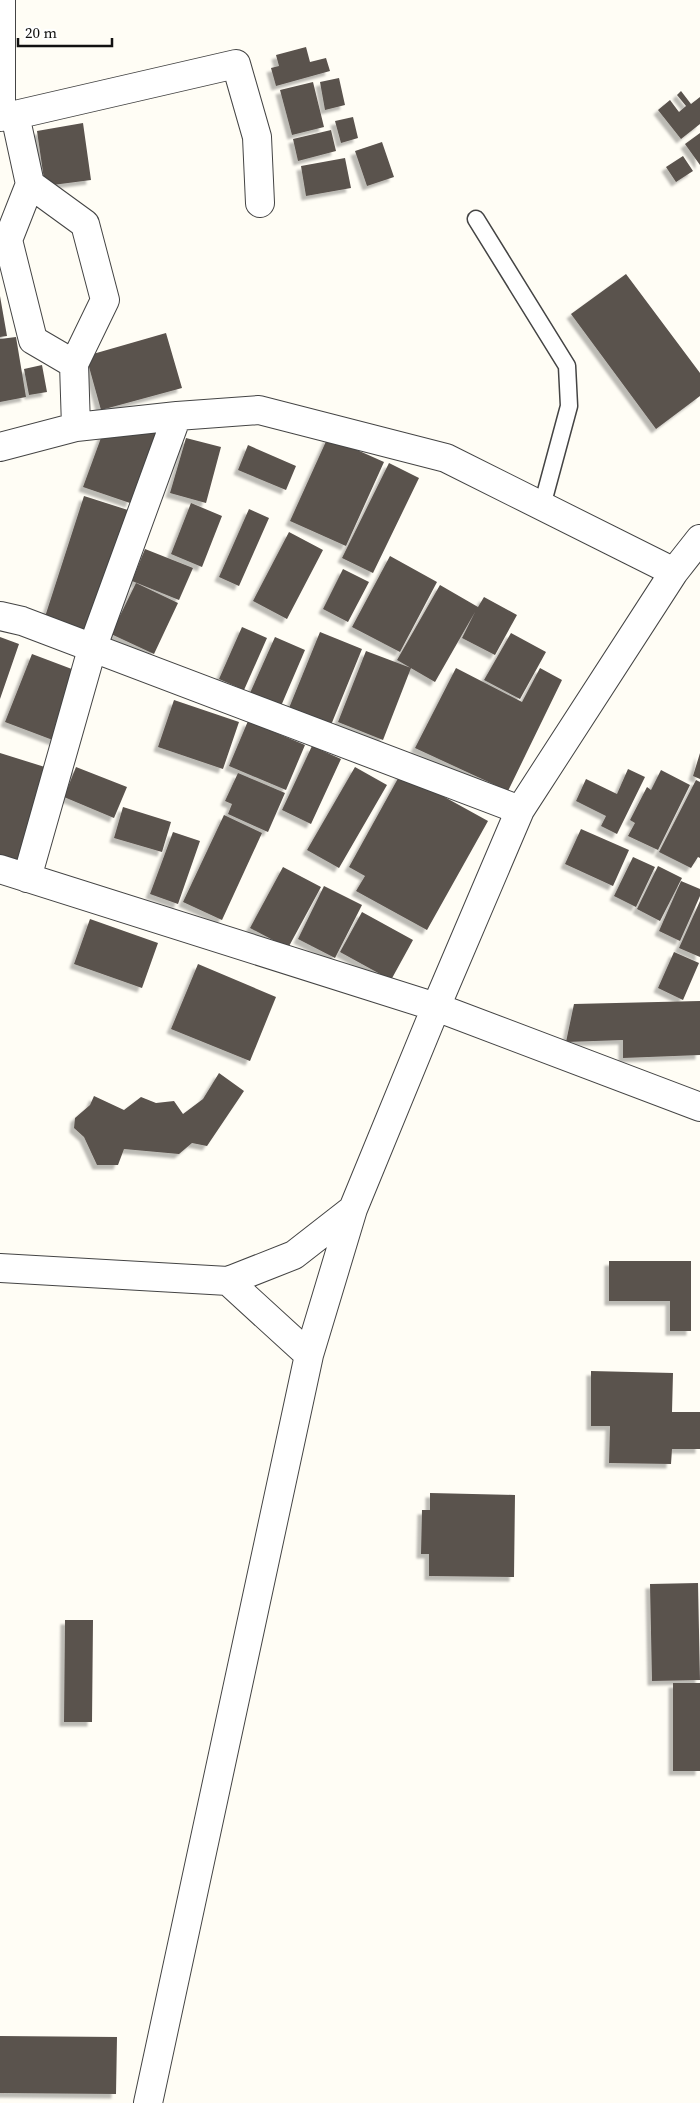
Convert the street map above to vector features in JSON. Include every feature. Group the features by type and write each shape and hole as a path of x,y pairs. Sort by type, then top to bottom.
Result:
{"street":[{"path":"1,0 6,116 30,184 85,224 105,300 74,364 76,427"},
{"path":"6,116 236,64 257,137 260,204"},
{"path":"30,184 8,240 33,340 74,364"},
{"path":"0,447 76,427 177,416 258,410 446,458 674,572"},
{"path":"27,878 92,649 177,416"},
{"path":"148,2103 309,1355 353,1210 436,1007 520,810 674,572 700,539"},
{"path":"0,616 22,621 520,810"},
{"path":"0,869 436,1007 698,1103"},
{"path":"0,1268 228,1281 294,1255 353,1210"},
{"path":"228,1281 309,1355"}],"lane":[{"path":"476,219 567,366 569,406 542,506"}],"building":[{"path":"306,47 310,62 326,58 330,71 276,86 271,68 279,66 276,55"},
{"path":"339,78 345,105 325,110 320,82"},
{"path":"313,82 324,127 292,135 280,90"},
{"path":"681,91 691,104 700,97 700,124 681,139 658,110 670,100 679,112 686,106 677,95"},
{"path":"353,117 358,138 341,143 335,121"},
{"path":"83,123 91,180 45,186 37,131"},
{"path":"331,130 336,151 298,161 293,139"},
{"path":"700,133 700,165 685,144"},
{"path":"382,142 394,177 367,186 355,151"},
{"path":"683,156 693,171 676,182 666,167"},
{"path":"345,158 351,188 306,196 301,166"},
{"path":"626,274 700,373 700,396 656,429 571,314"},
{"path":"0,296 7,336 0,337"},
{"path":"166,333 182,388 101,410 86,356"},
{"path":"16,337 26,397 0,402 0,339"},
{"path":"42,365 47,392 29,395 24,369"},
{"path":"105,427 158,427 130,503 83,487"},
{"path":"328,437 384,462 346,546 290,521"},
{"path":"186,438 221,447 206,503 170,493"},
{"path":"248,445 296,466 286,490 238,470"},
{"path":"389,463 419,478 373,573 342,558"},
{"path":"84,496 131,511 90,638 43,623"},
{"path":"191,503 222,516 202,567 171,554"},
{"path":"249,509 269,518 239,586 219,577"},
{"path":"289,532 323,550 287,619 253,601"},
{"path":"145,549 193,568 179,600 132,581"},
{"path":"390,556 437,582 400,652 352,627"},
{"path":"343,569 369,582 348,622 323,609"},
{"path":"136,583 178,603 154,654 111,634"},
{"path":"440,585 478,607 484,597 517,615 495,655 462,638 475,612 435,682 397,660"},
{"path":"242,627 267,638 244,690 219,679"},
{"path":"320,632 362,649 331,725 289,708"},
{"path":"511,633 546,652 520,699 484,680"},
{"path":"0,637 19,644 0,699"},
{"path":"275,637 305,650 281,706 250,693"},
{"path":"366,651 411,668 383,740 338,722"},
{"path":"32,654 85,674 58,742 5,722"},
{"path":"456,668 522,702 540,668 562,680 508,791 415,748"},
{"path":"174,700 239,722 223,769 158,747"},
{"path":"248,721 305,745 286,790 229,766"},
{"path":"312,746 341,759 311,824 282,810"},
{"path":"0,753 48,768 17,862 0,856"},
{"path":"700,753 700,779 693,776"},
{"path":"76,767 127,787 114,818 64,797"},
{"path":"355,767 387,785 339,868 307,850"},
{"path":"628,769 645,777 617,834 601,826 606,816 576,801 586,779 617,794"},
{"path":"661,770 690,785 658,850 628,836 635,823 630,820 647,787 651,790"},
{"path":"238,773 285,793 268,832 228,814 232,804 225,801"},
{"path":"401,773 488,821 427,930 356,891 365,876 349,867"},
{"path":"696,780 700,782 700,858 698,857 691,868 659,852"},
{"path":"123,807 171,822 162,852 114,838"},
{"path":"224,815 262,833 222,920 183,902"},
{"path":"581,829 629,850 613,886 565,864"},
{"path":"173,832 200,841 178,904 150,894"},
{"path":"633,857 655,867 636,907 614,896"},
{"path":"658,866 682,878 660,921 637,909"},
{"path":"283,867 321,887 288,948 250,928"},
{"path":"681,881 700,889 700,896 680,941 659,931"},
{"path":"324,886 362,905 335,958 298,939"},
{"path":"700,901 700,957 679,948"},
{"path":"362,912 413,940 391,980 340,952"},
{"path":"90,919 158,943 142,988 74,964"},
{"path":"674,952 699,963 683,1000 658,988"},
{"path":"198,964 276,997 250,1061 171,1029"},
{"path":"700,1001 700,1055 623,1058 623,1040 566,1042 574,1004"},
{"path":"219,1073 244,1091 207,1146 192,1143 179,1154 124,1149 118,1165 97,1165 84,1137 74,1128 75,1118 90,1105 94,1096 124,1110 141,1097 156,1103 174,1101 183,1114 203,1099"},
{"path":"609,1261 691,1261 691,1331 670,1331 670,1301 609,1301"},
{"path":"591,1371 673,1373 672,1412 700,1412 700,1449 672,1449 671,1464 609,1463 610,1426 591,1426"},
{"path":"430,1493 515,1495 514,1577 429,1576 429,1554 421,1554 422,1510 430,1510"},
{"path":"698,1583 700,1680 652,1681 650,1584"},
{"path":"65,1620 93,1620 92,1722 64,1722"},
{"path":"673,1683 700,1683 700,1771 673,1771"},
{"path":"0,2036 117,2037 116,2094 0,2093"}]}
